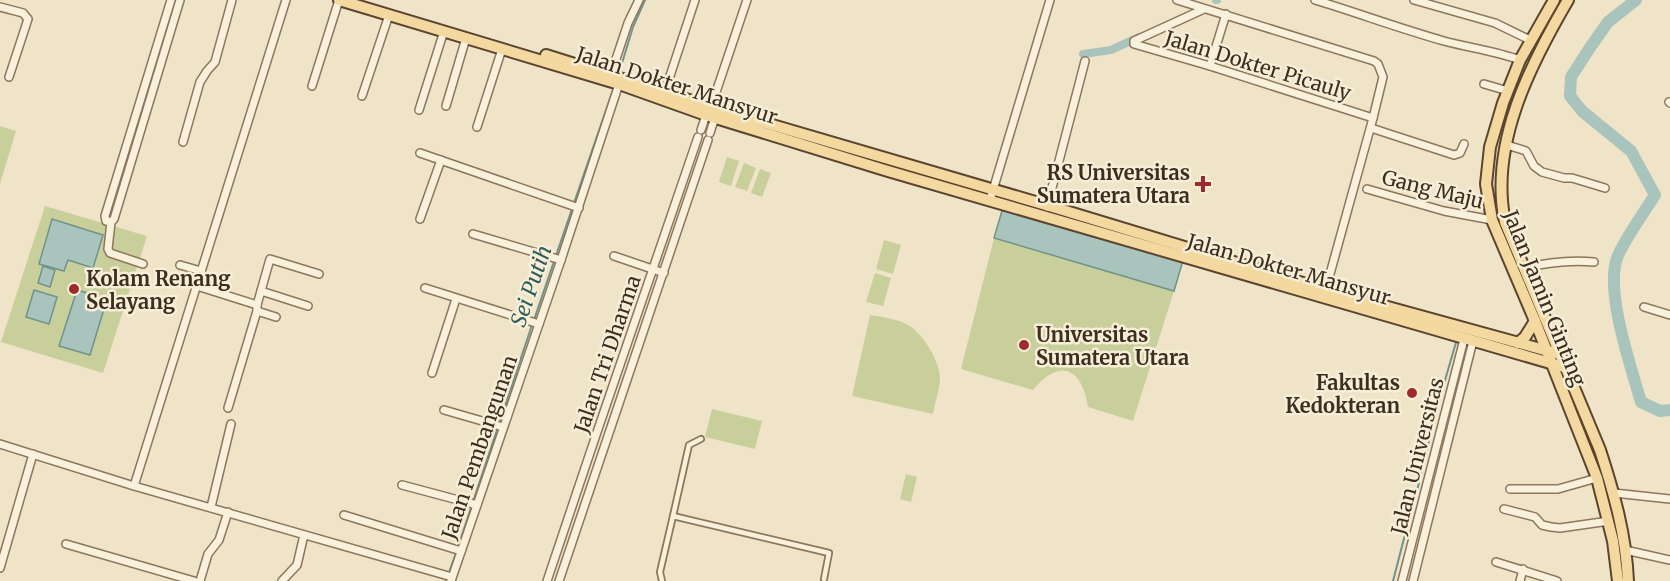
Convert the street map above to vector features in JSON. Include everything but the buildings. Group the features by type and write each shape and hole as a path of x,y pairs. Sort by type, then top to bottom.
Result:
{"main road":[{"name":"Jalan Dokter Mansyur","path":"339,0 502,49 666,91 711,113 994,189 1046,211"},
{"name":"Jalan Dokter Mansyur","path":"362,0 990,201 1046,211 1325,294 1469,340 1564,366"},
{"name":"Jalan Jamin Ginting","path":"1554,0 1530,40 1508,91 1490,147 1486,184 1491,220 1535,321 1598,478 1614,540 1618,581"},
{"name":"Jalan Jamin Ginting","path":"1568,0 1543,46 1516,106 1500,186 1502,207 1505,222 1600,450 1614,493 1625,550 1628,581"},
{"path":"1530,40 1543,46"},
{"name":"Jalan Dokter Mansyur","path":"1325,294 1559,354"},
{"path":"1518,343 1525,337 1535,321"},
{"path":"1525,356 1560,383"}],"street":[{"path":"111,222 106,221 105,216 171,0"},
{"path":"143,264 110,253 108,249 111,222 114,219 180,0"},
{"path":"183,142 200,82 215,62 232,0"},
{"path":"135,486 286,0"},
{"path":"312,87 339,0"},
{"name":"Jalan Pembangunan","path":"449,577 575,206 616,80 628,23 639,0"},
{"path":"666,91 695,0"},
{"path":"711,113 747,0"},
{"path":"990,201 1050,0"},
{"path":"1177,0 1378,64 1383,77 1374,118 1325,294"},
{"path":"1316,0 1446,42 1485,51 1496,51 1521,60"},
{"path":"1414,0 1495,23 1530,40"},
{"path":"0,7 23,14 28,19 9,77"},
{"name":"Jalan Dokter Picauly","path":"1204,9 1133,43 1374,118"},
{"path":"1210,66 1226,14"},
{"path":"362,96 389,15"},
{"path":"418,110 444,31"},
{"path":"446,106 466,38"},
{"path":"158,42 166,45"},
{"path":"477,127 502,49"},
{"path":"1046,211 1084,62"},
{"path":"1484,84 1508,91"},
{"path":"141,100 149,102"},
{"name":"Jalan Tri Dharma","path":"548,581 598,427 700,134 711,113"},
{"name":"Jalan Tri Dharma","path":"559,581 604,442 709,137 711,113"},
{"path":"1371,128 1454,154 1460,153 1464,144"},
{"path":"1507,145 1526,151 1534,166 1542,172 1605,188"},
{"path":"420,153 575,206"},
{"path":"420,219 441,160"},
{"path":"121,163 129,166"},
{"name":"Gang Maju","path":"1367,189 1455,214 1491,220"},
{"path":"1004,204 1007,193"},
{"path":"668,227 678,231"},
{"path":"473,234 557,259"},
{"path":"614,256 664,273"},
{"path":"228,408 271,259 319,274"},
{"path":"1525,268 1554,261 1594,262"},
{"path":"180,265 201,271"},
{"path":"197,286 276,317"},
{"path":"425,288 535,322"},
{"path":"261,291 308,306"},
{"path":"432,373 456,299"},
{"path":"1644,307 1670,315"},
{"name":"Jalan Universitas","path":"1402,581 1427,481 1469,340"},
{"name":"Jalan Universitas","path":"1414,578 1438,483 1469,340"},
{"path":"444,410 501,426"},
{"path":"211,507 231,424"},
{"path":"662,581 660,572 689,445 701,440"},
{"path":"0,444 135,486 449,577"},
{"path":"0,568 4,540 33,454"},
{"path":"1510,489 1558,489 1598,478"},
{"path":"1427,481 1438,483"},
{"path":"402,485 474,504"},
{"path":"1614,493 1670,499"},
{"path":"1504,509 1535,517 1542,525 1551,527 1560,528 1609,521"},
{"path":"200,581 208,554 219,540 228,512"},
{"path":"344,515 459,550"},
{"path":"673,516 829,553 824,579"},
{"path":"282,581 297,565 304,535"},
{"path":"66,544 194,581"},
{"path":"1625,550 1670,560"},
{"path":"1496,562 1557,581"},
{"path":"1520,581 1523,569"},
{"path":"1404,572 1414,578"}],"green space":[{"path":"0,126 16,131 0,184"},
{"path":"727,157 739,161 731,186 719,182"},
{"path":"744,163 756,168 747,191 735,187"},
{"path":"760,169 771,173 762,197 751,193"},
{"name":"Kolam Renang Selayang","path":"45,206 147,236 103,373 1,342"},
{"path":"994,238 1174,291 1133,421 1088,407 1081,383 1068,372 1052,373 1033,390 961,369"},
{"path":"884,240 901,245 893,274 876,269"},
{"path":"875,273 891,278 883,306 866,302"},
{"path":"870,315 895,320 910,326 930,349 937,363 940,377 933,414 852,396"},
{"path":"712,409 762,421 755,449 705,437"},
{"path":"906,474 917,477 911,502 900,499"}],"water":[{"path":"1004,204 1184,257 1174,291 994,238"},
{"path":"52,219 103,235 93,268 68,260 64,271 39,264"},
{"path":"43,266 55,270 50,287 38,283"},
{"path":"34,290 57,297 49,324 26,317"},
{"path":"77,290 107,299 90,355 59,346"}],"waterway":[{"name":"Sei Putih","path":"619,73 633,27 645,0"},
{"path":"1636,0 1608,22 1589,49 1571,77 1570,96 1582,111 1631,151 1655,195 1620,250 1614,273 1614,290 1621,330 1641,402 1660,411 1670,410"},
{"path":"1083,54 1111,50 1139,37"},
{"name":"Sei Putih","path":"574,203 614,87"},
{"name":"Sei Putih","path":"534,320 572,209"},
{"name":"Sei Putih","path":"458,547 532,325"},
{"path":"1434,418 1457,339"},
{"path":"1421,474 1432,427"},
{"path":"1410,515 1419,483"},
{"path":"1393,581 1408,523"},
{"name":"Sei Putih","path":"446,581 456,553"}],"place":[{"name":"RS Universitas Sumatera Utara","path":"1203,184"},
{"name":"Kolam Renang Selayang","path":"74,289"},
{"name":"Universitas Sumatera Utara","path":"1024,345"},
{"name":"Fakultas Kedokteran","path":"1412,393"}]}
